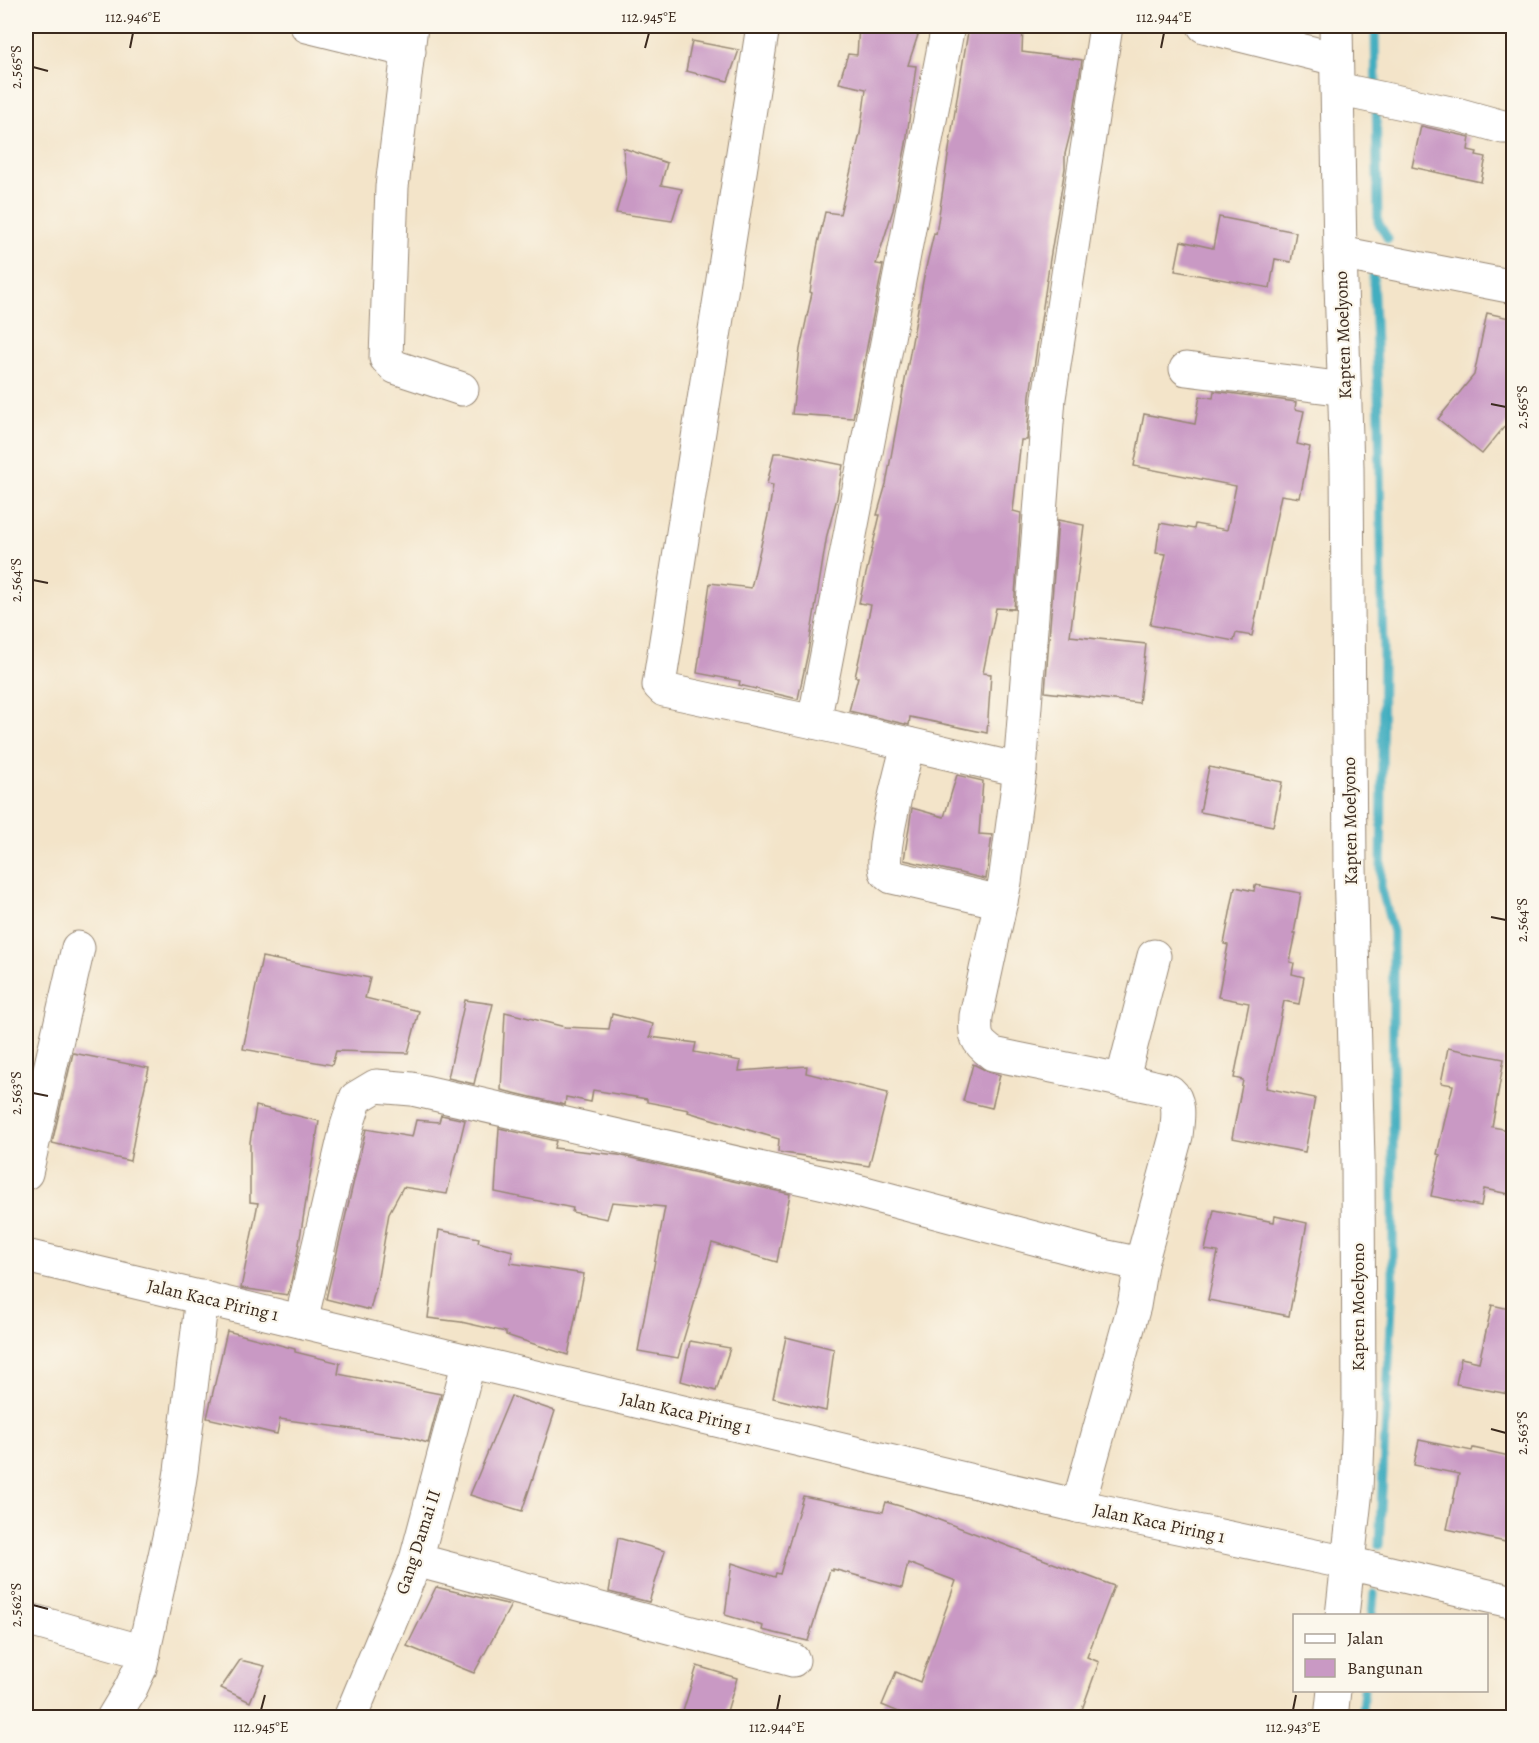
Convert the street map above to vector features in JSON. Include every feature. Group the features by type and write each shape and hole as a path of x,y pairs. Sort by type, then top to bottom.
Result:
{"street":[{"path":"307,26 410,38 392,187 386,358 395,367 462,390"},
{"path":"763,26 659,685 664,690 1020,770"},
{"path":"814,722 948,26"},
{"path":"1078,1506 1134,1306 1141,1264 1170,1164 1178,1117 1176,1100 1168,1091 993,1054 981,1045 976,1033 976,1016 1005,882 1020,770 1049,398 1106,26"},
{"path":"1204,26 1336,74 1460,115 1503,127 1514,127"},
{"name":"Kapten Moelyono","path":"1336,26 1347,467 1350,866 1358,1159 1359,1415 1356,1490 1342,1614"},
{"path":"1340,253 1514,287"},
{"path":"1186,369 1345,389"},
{"path":"908,744 884,859 886,872 892,877 1000,902"},
{"path":"26,1173 78,948"},
{"path":"1122,1081 1154,956"},
{"path":"301,1321 347,1126 356,1098 376,1086 412,1089 831,1184 1102,1256 1141,1264"},
{"name":"Jalan Kaca Piring 1","path":"26,1257 1078,1506 1348,1563 1514,1602"},
{"path":"113,1718 131,1688 144,1652 174,1515 182,1471 202,1297"},
{"name":"Gang Damai II","path":"355,1716 416,1560 469,1361"},
{"path":"416,1560 793,1660"},
{"path":"26,1619 144,1652"},
{"path":"1331,1718 1334,1692"}],"building":[{"path":"859,26 921,26 908,65 916,66 906,144 893,210 876,264 883,265 853,418 792,414 800,349 825,212 840,214 860,134 866,89 839,83 848,54 857,55"},
{"path":"969,26 1023,26 1022,52 1082,60 1065,154 1065,168 1030,395 1027,440 1021,440 1013,511 1021,513 1014,609 996,608 983,673 991,674 987,733 910,717 909,725 849,711 858,677 855,677 871,605 859,603 880,515 877,515 886,484 924,276 934,233 936,234"},
{"path":"692,41 739,50 728,81 686,71"},
{"path":"1421,126 1470,137 1468,150 1486,157 1481,182 1412,167"},
{"path":"623,148 667,163 661,185 682,189 672,221 616,213 626,178"},
{"path":"1219,217 1296,232 1291,262 1275,259 1270,288 1175,271 1181,241 1213,248"},
{"path":"1487,313 1514,319 1514,415 1482,454 1438,419 1474,375"},
{"path":"1214,391 1296,402 1295,409 1304,411 1297,444 1310,447 1300,498 1281,495 1252,636 1236,633 1234,641 1150,625 1166,554 1156,553 1160,523 1194,529 1195,524 1227,530 1236,486 1134,466 1144,414 1195,424 1200,396 1213,398"},
{"path":"774,453 843,465 827,535 798,699 739,685 740,681 697,673 710,583 751,588 769,511 773,485 767,484"},
{"path":"1058,520 1084,525 1070,636 1146,644 1139,703 1045,692"},
{"path":"1209,767 1282,782 1273,826 1200,812"},
{"path":"957,775 983,781 979,834 992,835 986,879 904,860 912,808 944,817"},
{"path":"1255,885 1301,893 1290,962 1294,963 1292,974 1304,977 1299,1004 1284,1001 1266,1088 1315,1098 1305,1152 1232,1138 1243,1080 1234,1078 1249,1003 1218,997 1228,945 1224,944 1235,887 1254,891"},
{"path":"262,957 370,978 365,998 419,1011 408,1053 336,1051 332,1065 243,1049"},
{"path":"465,1000 493,1004 474,1084 448,1078"},
{"path":"505,1012 565,1027 609,1029 612,1014 653,1024 650,1037 696,1043 694,1052 741,1061 739,1071 807,1066 806,1073 888,1093 869,1166 778,1152 779,1139 688,1112 689,1110 647,1102 647,1099 593,1090 591,1102 566,1097 565,1105 501,1090"},
{"path":"1448,1048 1504,1059 1492,1127 1514,1131 1514,1195 1484,1189 1481,1206 1431,1196 1440,1155 1437,1154 1453,1085 1441,1083"},
{"path":"73,1053 149,1068 130,1161 52,1143"},
{"path":"973,1064 1000,1075 992,1108 963,1101"},
{"path":"256,1106 319,1121 297,1256 288,1295 241,1288 258,1203 250,1202 250,1142"},
{"path":"441,1115 465,1120 447,1194 403,1187 389,1213 370,1310 326,1299 366,1129 412,1137 416,1120 439,1122"},
{"path":"499,1128 556,1141 554,1148 618,1155 790,1194 777,1262 712,1243 678,1358 638,1351 665,1207 612,1202 607,1219 572,1212 573,1208 495,1192"},
{"path":"1214,1210 1274,1222 1275,1216 1307,1223 1289,1316 1208,1300 1218,1252 1205,1250"},
{"path":"439,1230 479,1238 478,1242 513,1251 510,1263 584,1274 568,1355 506,1335 506,1332 461,1322 428,1318"},
{"path":"1492,1305 1514,1310 1514,1395 1456,1384 1461,1358 1479,1362"},
{"path":"227,1331 340,1363 338,1374 441,1394 428,1443 404,1436 280,1419 277,1434 207,1418"},
{"path":"786,1337 834,1349 826,1411 773,1398"},
{"path":"690,1341 730,1348 716,1391 681,1381"},
{"path":"511,1396 555,1411 522,1511 470,1495"},
{"path":"1419,1440 1514,1457 1514,1530 1510,1543 1447,1529 1459,1474 1414,1465"},
{"path":"803,1496 883,1512 886,1502 1114,1586 1087,1657 1099,1662 1079,1718 913,1718 882,1705 896,1672 920,1682 956,1581 908,1563 902,1588 830,1570 808,1641 762,1630 763,1626 725,1615 732,1563 775,1577 776,1573 780,1574"},
{"path":"618,1538 665,1551 649,1602 609,1592"},
{"path":"436,1587 511,1605 474,1673 407,1646"},
{"path":"240,1660 265,1666 250,1702 221,1688"},
{"path":"697,1666 737,1678 725,1718 681,1718"}],"waterway":[{"path":"1375,26 1378,222 1388,239"},
{"path":"1373,276 1379,416 1383,656 1381,887 1393,932 1393,1287 1379,1545"},
{"path":"1372,1614 1374,1594"},
{"path":"1361,1718 1364,1692"}]}
